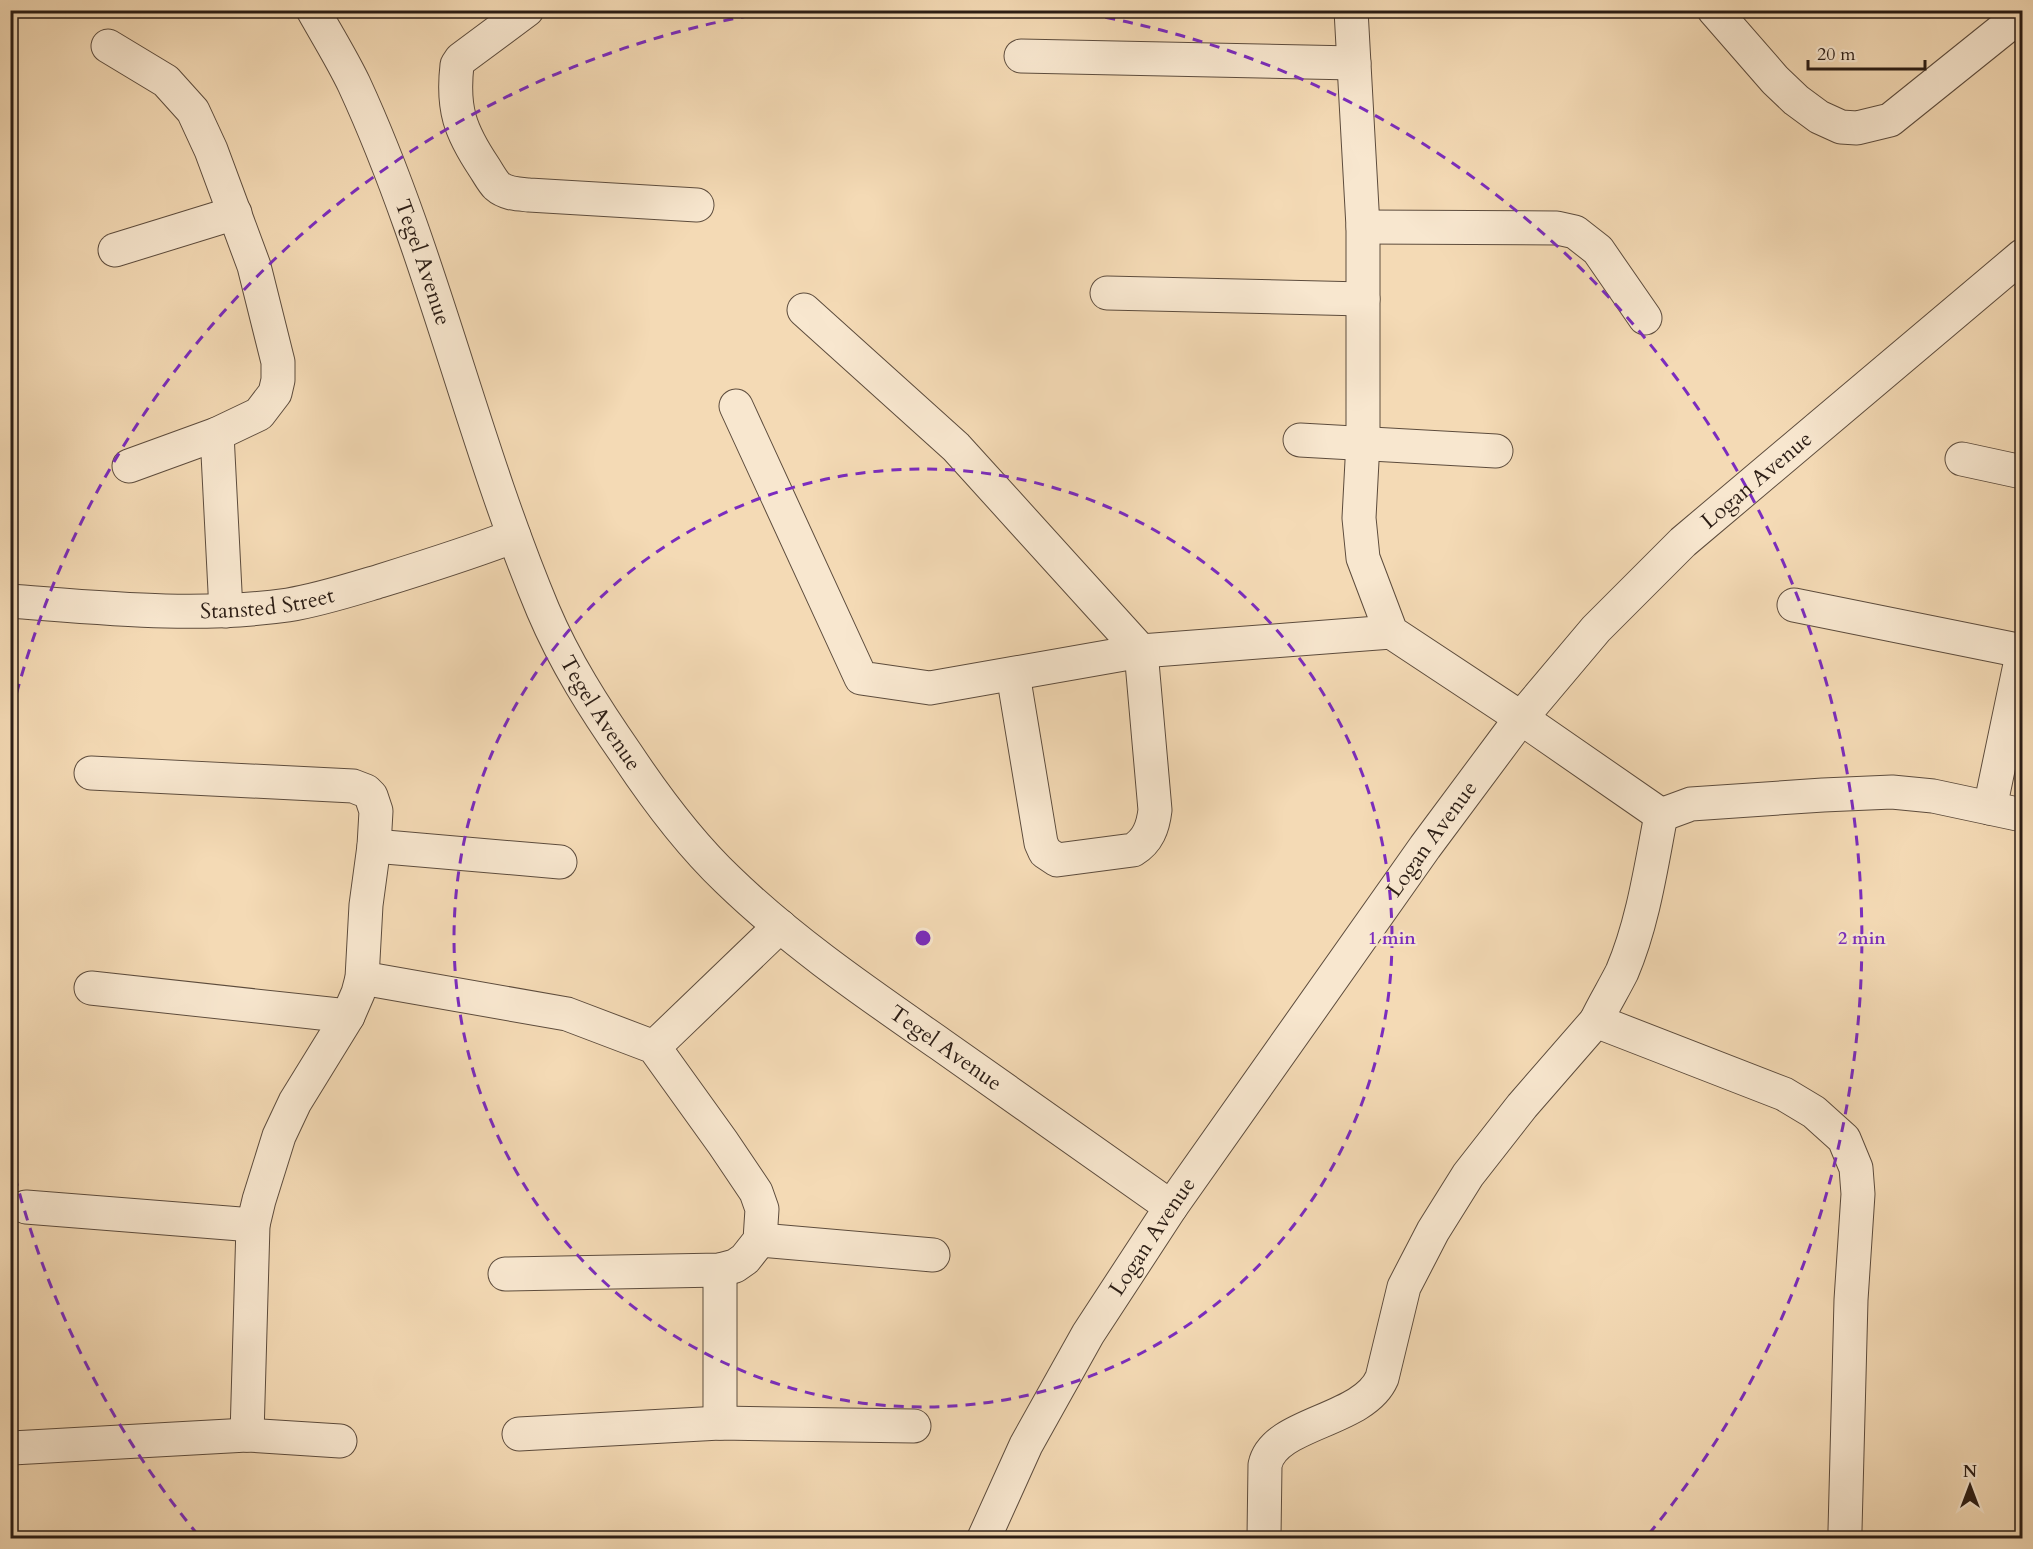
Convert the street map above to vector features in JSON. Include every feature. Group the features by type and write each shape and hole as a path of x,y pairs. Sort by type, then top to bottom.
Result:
{"street":[{"name":"Tegel Avenue","path":"313,10 353,81 383,152 427,274 514,536 544,613 596,711 664,810 727,879 780,926 879,1001 1171,1207"},
{"path":"527,10 461,59 457,65 457,111 460,126 467,143 497,186 510,193 529,195 697,205"},
{"path":"1351,10 1363,227 1363,442 1359,518 1363,558 1391,632 1521,718 1660,815"},
{"path":"1714,10 1775,80 1796,100 1819,117 1841,127 1857,128 1890,120 2022,14"},
{"path":"108,46 166,81 194,111 254,266 278,362 275,393 259,414 217,434 129,466"},
{"path":"1021,56 1354,63"},
{"path":"115,250 235,213"},
{"path":"1363,227 1557,228 1575,232 1598,250 1645,318"},
{"name":"Logan Avenue","path":"984,1539 1026,1444 1088,1334 1171,1207 1425,847 1521,718 1596,629 1683,542 2022,256"},
{"path":"1107,293 1363,299"},
{"path":"804,310 956,447 1141,651 1155,810 1152,829 1133,850 1057,860 1046,852 1041,843 1013,674"},
{"path":"736,406 861,678 930,688 1141,651 1391,632"},
{"path":"217,434 226,611"},
{"path":"1300,440 1496,451"},
{"path":"1962,459 2022,472"},
{"name":"Stansted Street","path":"10,601 159,611 226,611 288,605 326,598 456,558 514,536"},
{"path":"1794,605 2022,653 1990,808"},
{"path":"91,773 353,786 366,791 375,805 374,846 366,905 362,978 358,993 348,1016 295,1102 279,1136 266,1172 254,1226 247,1435"},
{"path":"1660,815 1690,804 1869,792 1933,796 2022,815"},
{"path":"1264,1537 1267,1457 1282,1441 1366,1400 1378,1389 1404,1287 1433,1231 1468,1175 1522,1106 1596,1021 1622,971 1632,943 1648,885 1660,815"},
{"path":"374,846 560,862"},
{"path":"654,1047 780,926"},
{"path":"362,978 567,1014 654,1047 756,1192 762,1209 760,1240 745,1259 735,1266 720,1270 504,1274"},
{"path":"91,988 348,1016"},
{"path":"1596,1021 1784,1094 1814,1112 1844,1139 1856,1168 1857,1194 1851,1300 1845,1530"},
{"path":"26,1207 254,1226"},
{"path":"760,1240 933,1255"},
{"path":"720,1270 720,1423"},
{"path":"519,1434 720,1423 914,1426"},
{"path":"12,1448 247,1435 340,1441"}]}
